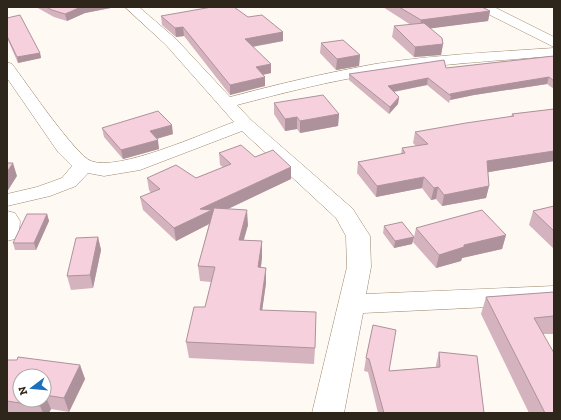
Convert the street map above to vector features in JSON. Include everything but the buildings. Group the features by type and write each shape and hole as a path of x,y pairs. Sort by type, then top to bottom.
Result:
{"street":[{"path":"132,7 156,20 171,42 225,103 245,124 345,214 358,236 359,267 328,413"},
{"path":"484,7 554,43"},
{"path":"225,103 304,82 377,69 446,61 554,52"},
{"path":"7,66 65,148 83,166 104,170 133,166 245,124"},
{"path":"7,200 43,192 69,182 83,166"},
{"path":"7,218 9,221 7,234"},
{"path":"351,304 554,295"}]}
